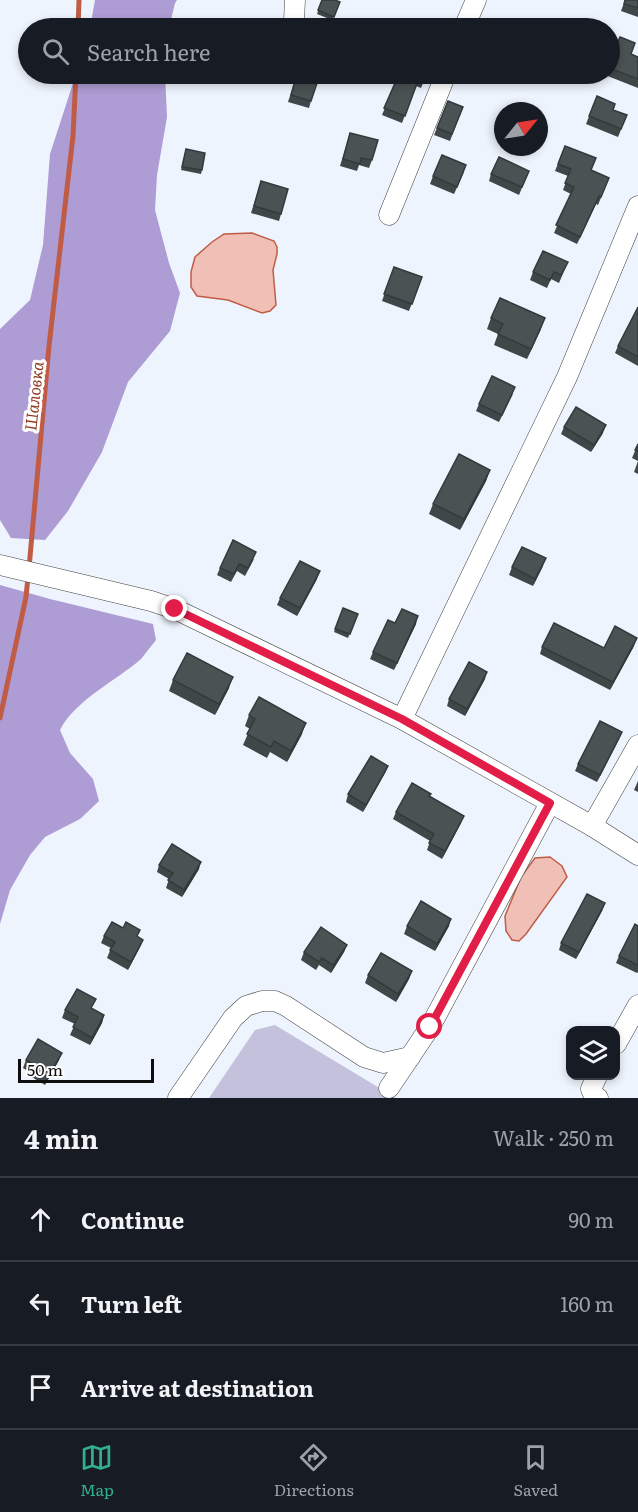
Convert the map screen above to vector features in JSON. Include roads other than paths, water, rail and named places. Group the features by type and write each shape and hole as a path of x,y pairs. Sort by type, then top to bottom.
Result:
{"street":[{"path":"294,18 296,0"},
{"path":"468,18 476,0"},
{"path":"389,215 442,84"},
{"path":"402,719 567,377 638,206"},
{"path":"4,566 152,601 175,609 402,719 592,826 638,855"},
{"path":"592,826 638,745"},
{"path":"389,1088 430,1027 550,803"},
{"path":"178,1098 234,1018 246,1006 262,1001 275,1001 286,1006 364,1057 383,1063 410,1057"},
{"path":"620,1036 638,1005"},
{"path":"595,1080 591,1089 594,1096 598,1098"}],"waterway":[{"name":"Шаловка","path":"78,18 79,0"},
{"name":"Шаловка","path":"29,568 49,346 73,136 76,84"},
{"name":"Шаловка","path":"0,718 26,597 28,577"}]}
